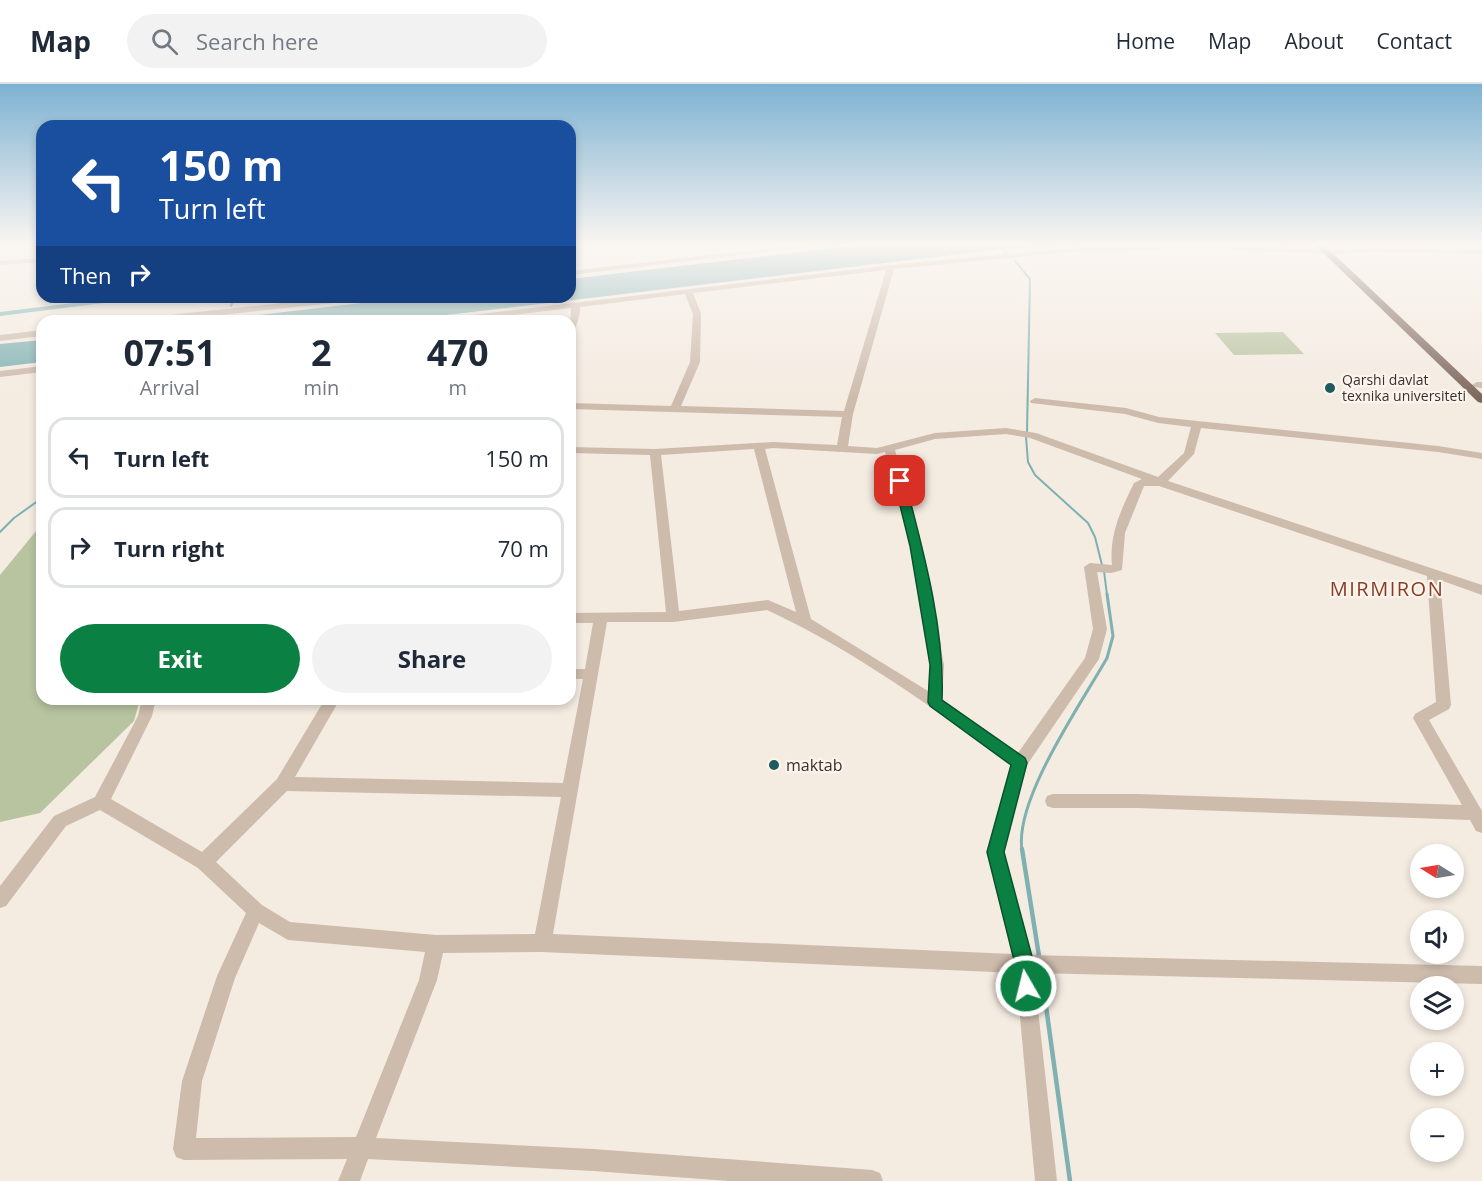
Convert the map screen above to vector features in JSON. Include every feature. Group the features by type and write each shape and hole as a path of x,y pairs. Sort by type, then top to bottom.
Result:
{"main road":[{"path":"1378,296 1482,400"},
{"path":"1381,299 1480,387"}],"street":[{"path":"491,315 646,296"},
{"path":"675,408 695,362 697,314 690,296"},
{"path":"842,449 848,414 882,296"},
{"path":"196,315 306,303"},
{"path":"575,305 576,315"},
{"path":"0,338 36,334"},
{"path":"0,374 36,370"},
{"path":"1035,401 1126,411 1158,420 1438,449 1482,456"},
{"path":"576,406 848,414"},
{"path":"1046,1181 1024,964 995,852 1020,763 1092,659 1100,629 1090,567 1111,569 1118,567 1115,546 1125,514 1140,483 1160,482 1189,454 1197,424"},
{"path":"576,450 654,452 759,446 877,451 935,436 1006,431 1032,435 1160,482 1482,590"},
{"path":"759,446 805,622"},
{"path":"889,448 894,459 916,546 937,665 935,702"},
{"path":"654,452 673,617"},
{"path":"1433,575 1444,705 1420,718 1478,819"},
{"path":"576,618 673,617 768,605 805,622 935,702 1020,763"},
{"path":"542,943 601,618"},
{"path":"576,674 591,674"},
{"path":"0,900 60,821 101,802 145,716 148,705"},
{"path":"204,862 283,784 329,705"},
{"path":"283,784 571,790"},
{"path":"1053,801 1137,801 1478,819"},
{"path":"101,802 204,862 256,910 288,931 436,944 542,943 1024,964 1482,975"},
{"path":"256,910 226,976 192,1081 184,1149 361,1148 593,1160 872,1181"},
{"path":"349,1181 428,980 436,944"}],"green space":[{"path":"1283,332 1304,354 1234,355 1215,333"},
{"path":"36,531 36,705 138,705 134,721 40,813 0,822 0,575"}],"water":[{"path":"576,296 605,296 576,300"},
{"path":"362,303 548,303 446,315 258,315"},
{"path":"36,341 36,363 0,367 0,344"}],"waterway":[{"path":"1027,432 1030,296"},
{"path":"0,314 88,303"},
{"path":"1026,437 1028,462 1035,475 1088,523 1095,537 1102,565"},
{"path":"0,532 14,518 36,502"},
{"path":"1104,571 1107,595"},
{"path":"1022,849 1022,829 1028,805 1039,779 1052,752 1107,658 1113,636 1107,594"},
{"path":"1022,849 1039,956"},
{"path":"1042,977 1070,1181"}],"place":[{"name":"Qarshi davlat texnika universiteti","path":"1330,388"},
{"name":"maktab","path":"774,765"}],"district":[{"name":"MIRMIRON","path":"1387,589"}],"route":[{"path":"900,481 916,546 937,665 935,702 1020,763 995,852 1024,964 1026,986"}]}
